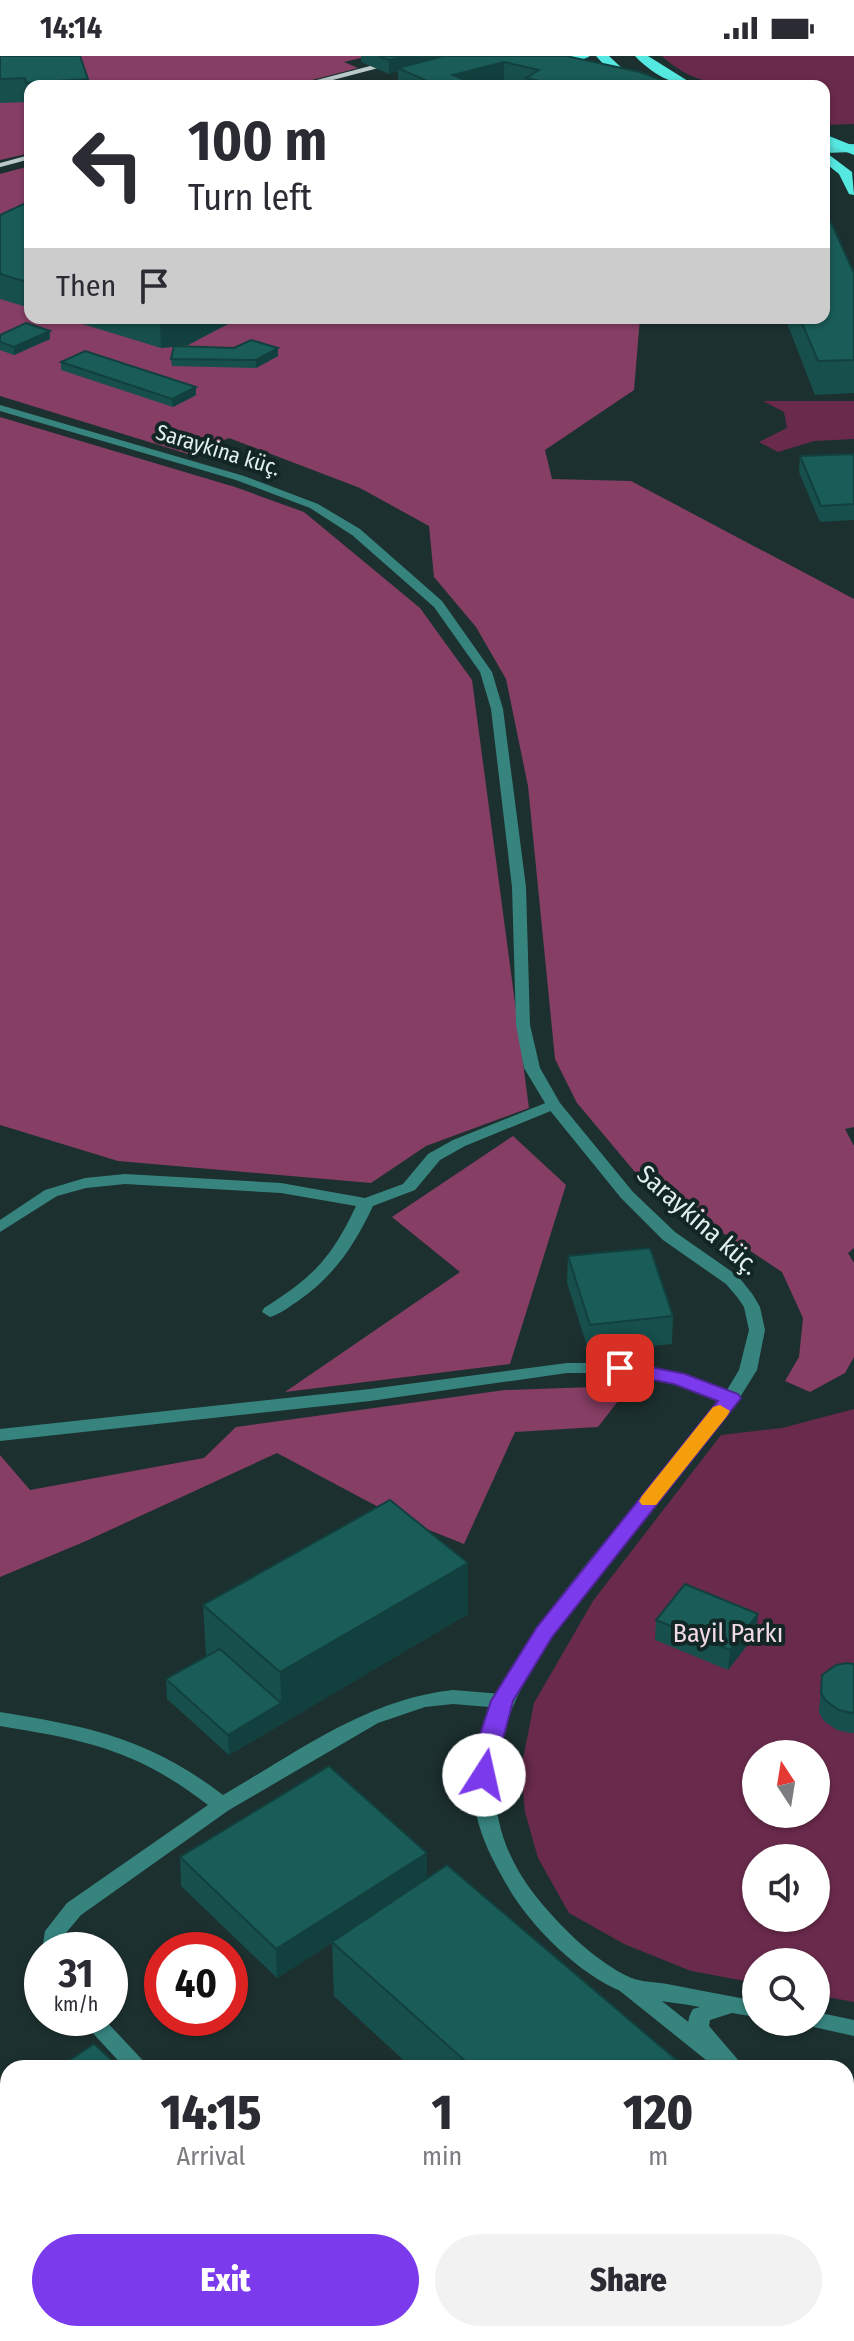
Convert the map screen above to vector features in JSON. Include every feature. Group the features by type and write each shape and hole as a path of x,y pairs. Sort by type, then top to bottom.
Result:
{"highway":[{"path":"534,60 584,56"},
{"path":"602,56 612,68 633,80"},
{"path":"641,56 655,68 678,80"},
{"path":"830,140 852,149"},
{"path":"830,158 845,172 854,191"}],"main road":[{"path":"830,151 852,149"}],"street":[{"path":"534,60 563,70"},
{"name":"Saraykina küç.","path":"0,408 240,478 335,517 425,591 486,672 497,709 519,887 523,1025 532,1068 553,1105 648,1217 669,1236 732,1280 745,1295 752,1307 757,1330 748,1370 731,1398 577,1587 502,1701 489,1741 484,1775 488,1831 505,1872 532,1908 573,1947 722,2060"},
{"path":"0,1227 51,1193 85,1183 125,1179 281,1188 366,1203 409,1187 434,1157 459,1143 553,1105"},
{"path":"270,1312 311,1286 332,1267 344,1250 366,1203"},
{"path":"0,1435 370,1395 567,1368 620,1368 653,1372 731,1398"},
{"path":"55,1932 74,1909 222,1805 371,1718 400,1706 453,1697 502,1701"},
{"path":"0,1719 81,1732 134,1750 171,1768 222,1805"},
{"path":"627,1985 742,2006"},
{"path":"725,2060 702,2034 697,2021 705,2011 742,2008"},
{"path":"830,2023 854,2028"},
{"path":"108,2036 131,2060"}],"green space":[{"path":"662,56 854,56 854,124 830,125 830,80 705,80 679,69"},
{"path":"763,401 854,401 854,439 814,441 778,452 759,442 787,428 784,412"},
{"name":"Bayil Parkı","path":"854,1409 854,2002 830,1998 830,1948 742,1948 742,1980 691,1971 624,1944 569,1913 538,1858 525,1812 521,1769 534,1703 593,1601 721,1435 782,1428"}],"shaded area":[{"path":"0,56 369,56 344,62 358,68 312,80 24,80 24,154 0,160"},
{"path":"24,168 24,324 640,324 634,390 545,450 552,479 631,481 854,599 854,1127 845,1129 854,1146 854,1248 848,1253 854,1263 854,1357 845,1373 810,1392 785,1381 799,1357 803,1318 782,1272 640,1178 577,1103 555,1059 528,786 506,679 476,627 434,577 429,526 360,488 229,438 188,454 0,396 0,174"},
{"path":"0,417 235,487 304,512 420,608 472,680 529,1108 426,1146 371,1183 118,1161 0,1125"},
{"path":"513,1136 566,1185 510,1364 285,1392 460,1272 392,1217"},
{"path":"594,1387 622,1396 598,1427 515,1432 464,1544 399,1518 277,1453 0,1577 0,1455 30,1490 204,1458 236,1427 505,1390"}],"building":[{"path":"0,56 80,56 88,79 25,78 0,79"},
{"path":"378,56 405,56 389,60"},
{"path":"444,56 566,56 640,72 661,80 535,80 526,78 539,70 504,62 453,75 465,80 425,80 398,68"},
{"path":"24,204 24,281 0,274 0,215"},
{"path":"830,220 854,273 854,360 818,361 803,324 830,324"},
{"path":"24,324 50,331 14,347 0,342 0,335"},
{"path":"251,340 278,348 256,360 171,359 174,346 234,348"},
{"path":"85,351 196,387 172,399 61,362"},
{"path":"854,454 854,504 821,506 800,456"},
{"path":"650,1248 673,1316 590,1325 568,1256"},
{"path":"390,1500 468,1563 280,1672 203,1605"},
{"path":"685,1584 758,1614 730,1650 656,1620"},
{"path":"220,1649 281,1703 228,1735 166,1679"},
{"path":"854,1664 854,1713 839,1710 821,1693 822,1675 836,1665"},
{"path":"329,1766 427,1853 276,1949 180,1857"},
{"path":"447,1865 677,2060 464,2060 332,1942"},
{"path":"94,2044 111,2060 70,2060"}],"railway":[{"path":"325,80 416,56"},
{"path":"0,165 24,159"}],"slow traffic":[{"path":"649,1501 720,1411"}],"route":[{"path":"484,1775 489,1741 502,1701 545,1632 577,1587 731,1398 678,1378 620,1368"}]}
